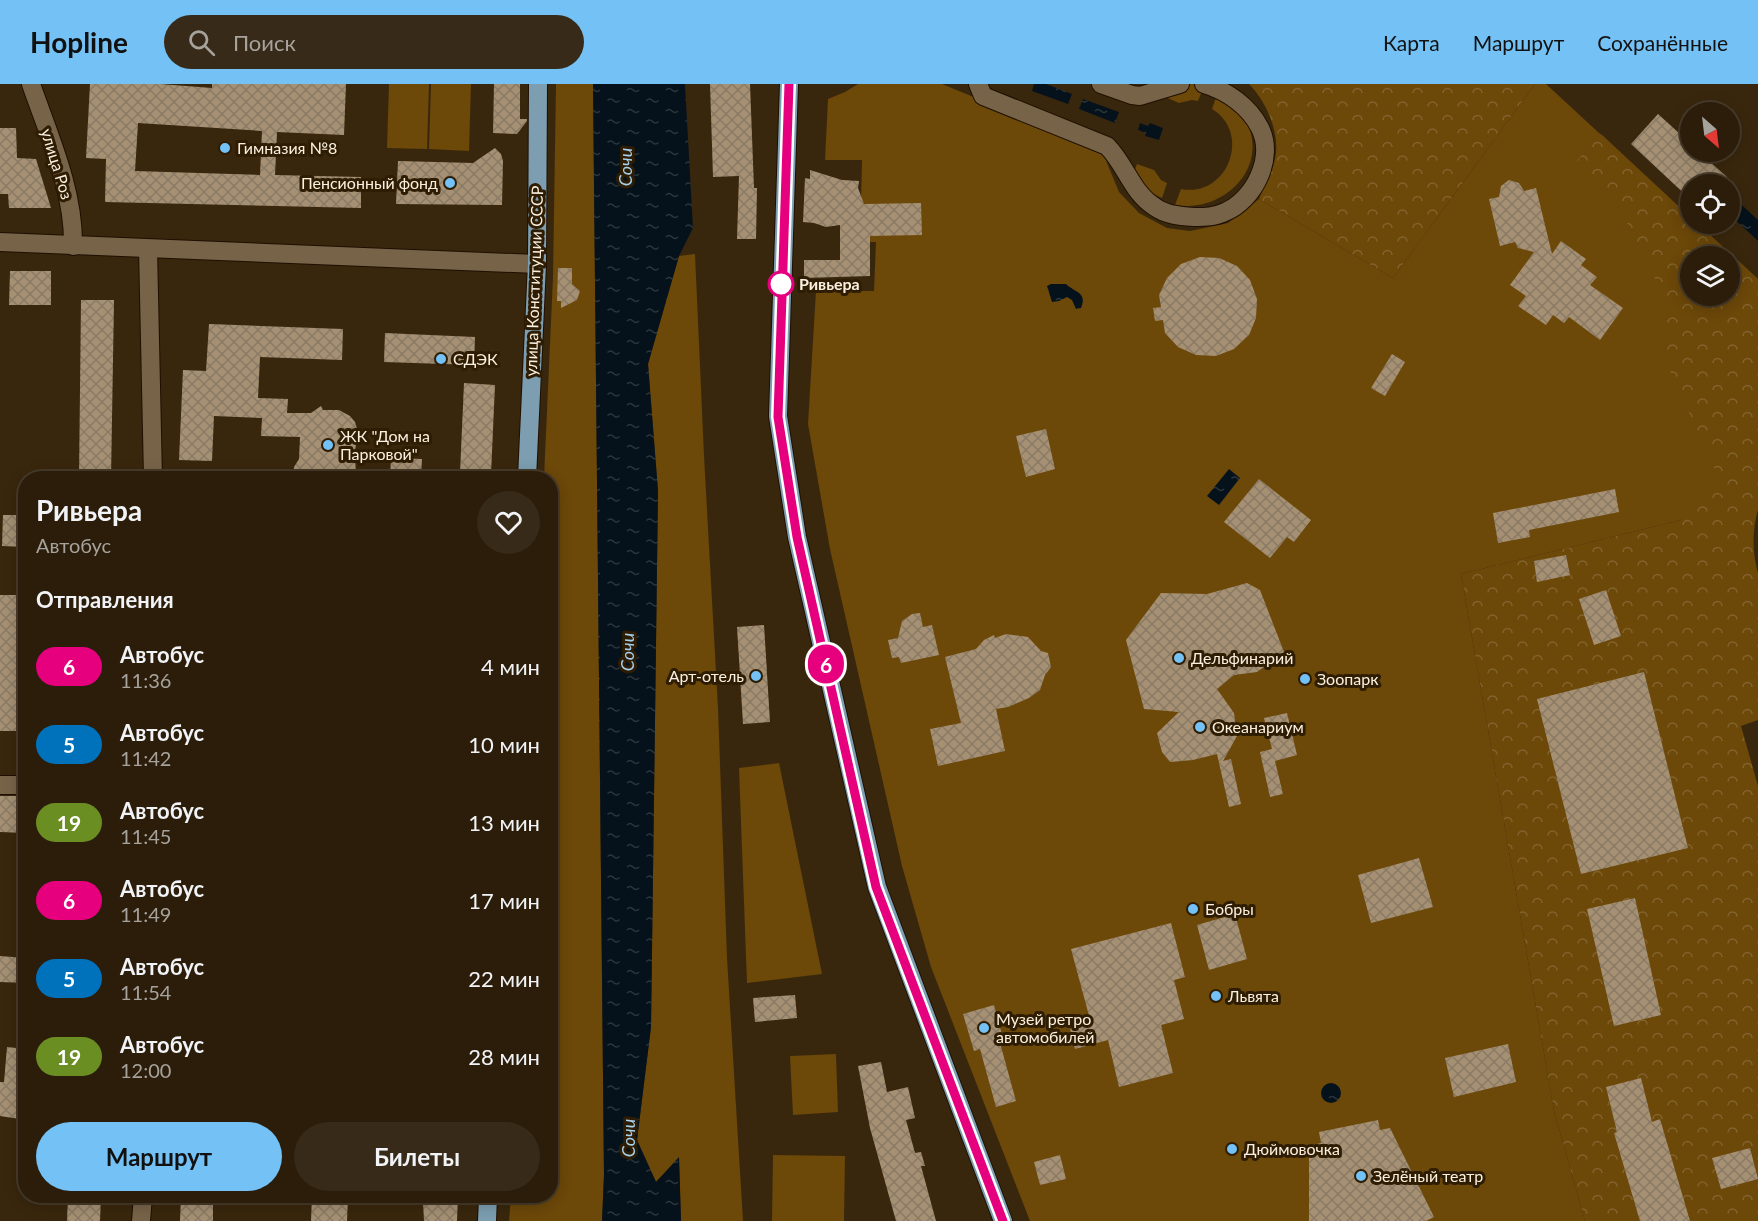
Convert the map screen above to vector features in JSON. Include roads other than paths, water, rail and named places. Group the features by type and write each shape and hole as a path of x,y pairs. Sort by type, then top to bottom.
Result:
{"main road":[{"name":"улица Конституции СССР","path":"527,471 537,264 538,84"},
{"path":"789,84 778,417 797,537 876,887 1003,1221"},
{"path":"487,1221 488,1203"}],"street":[{"name":"улица Роз","path":"31,84 69,200 73,221 73,246"},
{"path":"978,84 983,96 1107,146 1135,187 1153,206 1163,212 1181,216 1209,217 1227,212 1240,204 1249,194 1259,176 1265,144 1260,128 1245,108 1227,93 1204,84"},
{"path":"1101,84 1140,96 1180,84"},
{"path":"0,242 537,264"},
{"path":"148,249 153,471"},
{"path":"0,785 18,785"},
{"path":"141,1221 142,1203"}],"water":[{"name":"Сочи","path":"593,84 685,84 693,228 679,256 648,364 658,491 651,1027 637,1140 656,1182 679,1157 681,1221 602,1221 604,1175"},
{"path":"1034,84 1046,84 1072,94 1068,104 1032,91"},
{"path":"1083,99 1119,112 1115,123 1079,109"},
{"path":"1140,123 1148,126 1150,123 1163,128 1159,140 1145,136 1146,133 1138,130"},
{"path":"1740,203 1758,220 1758,241 1740,224"},
{"path":"1066,284 1079,293 1083,299 1081,308 1076,309 1072,300 1067,297 1052,302 1047,286"},
{"path":"1229,469 1240,478 1219,505 1207,496"},
{"path":"1327,1083 1335,1083 1341,1089 1341,1097 1335,1103 1327,1103 1321,1097 1321,1089"}],"place":[{"name":"Гимназия №8","path":"225,148"},
{"name":"Пенсионный фонд","path":"450,183"},
{"name":"Ривьера","path":"781,284"},
{"name":"СДЭК","path":"441,359"},
{"name":"ЖК \"Дом на Парковой\"","path":"328,445"},
{"name":"Дельфинарий","path":"1179,658"},
{"name":"Арт-отель","path":"756,676"},
{"name":"Зоопарк","path":"1305,679"},
{"name":"Океанариум","path":"1200,727"},
{"name":"Бобры","path":"1193,909"},
{"name":"Львята","path":"1216,996"},
{"name":"Музей ретро автомобилей","path":"984,1028"},
{"name":"Дюймовочка","path":"1232,1149"},
{"name":"Зелёный театр","path":"1361,1176"}]}
